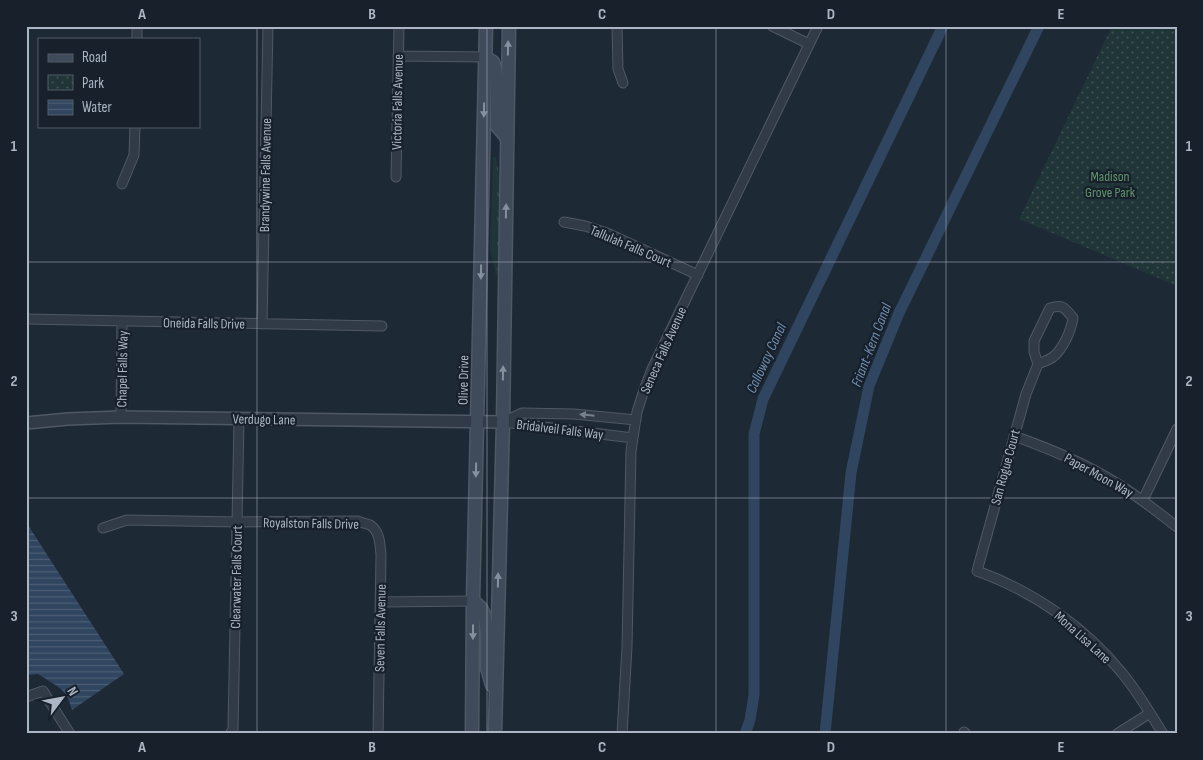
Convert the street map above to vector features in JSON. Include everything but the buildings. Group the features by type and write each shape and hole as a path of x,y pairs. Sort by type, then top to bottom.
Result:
{"main road":[{"name":"Olive Drive","path":"472,734 473,601 486,26"},
{"path":"495,734 509,26"},
{"path":"485,57 493,62 495,69 497,82 497,126 507,138"},
{"path":"473,601 481,608 485,617 487,668 496,697"}],"street":[{"name":"Brandywine Falls Avenue","path":"262,324 268,26"},
{"name":"Victoria Falls Avenue","path":"396,178 399,26"},
{"path":"617,26 618,69 623,83"},
{"path":"772,26 810,44"},
{"name":"Seneca Falls Avenue","path":"622,734 627,647 631,452 636,420 644,390 652,369 818,26"},
{"path":"398,56 485,57"},
{"path":"122,184 134,155 135,128"},
{"name":"Tallulah Falls Court","path":"564,222 607,233 698,275"},
{"name":"San Rogue Court","path":"977,571 1026,394 1038,364 1034,352 1034,341 1050,308 1058,306 1066,309 1073,318 1071,329 1058,352 1052,358 1038,364"},
{"name":"Oneida Falls Drive","path":"26,319 382,326"},
{"name":"Chapel Falls Way","path":"120,417 122,321"},
{"name":"Bridalveil Falls Way","path":"502,422 522,413 574,414 636,420"},
{"name":"Verdugo Lane","path":"26,423 120,417 502,422"},
{"name":"Clearwater Falls Court","path":"230,734 233,729 239,419"},
{"name":"Bridalveil Falls Way","path":"502,422 633,438"},
{"path":"1143,500 1177,429"},
{"name":"Paper Moon Way","path":"1014,436 1079,462 1117,483 1143,500 1177,527"},
{"name":"Royalston Falls Drive","path":"103,528 127,520 237,522 358,521 371,526"},
{"name":"Seven Falls Avenue","path":"371,526 380,541 381,555 378,734"},
{"name":"Mona Lisa Lane","path":"977,571 1036,599 1087,636 1122,673 1163,734"},
{"path":"380,602 473,601"},
{"path":"26,697 43,691 70,734"},
{"path":"1117,734 1150,713"}],"green space":[{"name":"Madison Grove Park","path":"1112,26 1177,26 1177,286 1019,219"},
{"path":"493,157 496,157 499,175 499,276 496,275 490,249"}],"water":[{"path":"26,522 124,674 72,710 68,698 63,691 38,674 30,675 26,670"}],"waterway":[{"name":"Calloway Canal","path":"745,734 750,720 754,695 754,434 763,399 943,26"},
{"name":"Friant-Kern Canal","path":"825,734 851,473 869,386 899,313 1039,26"}]}
